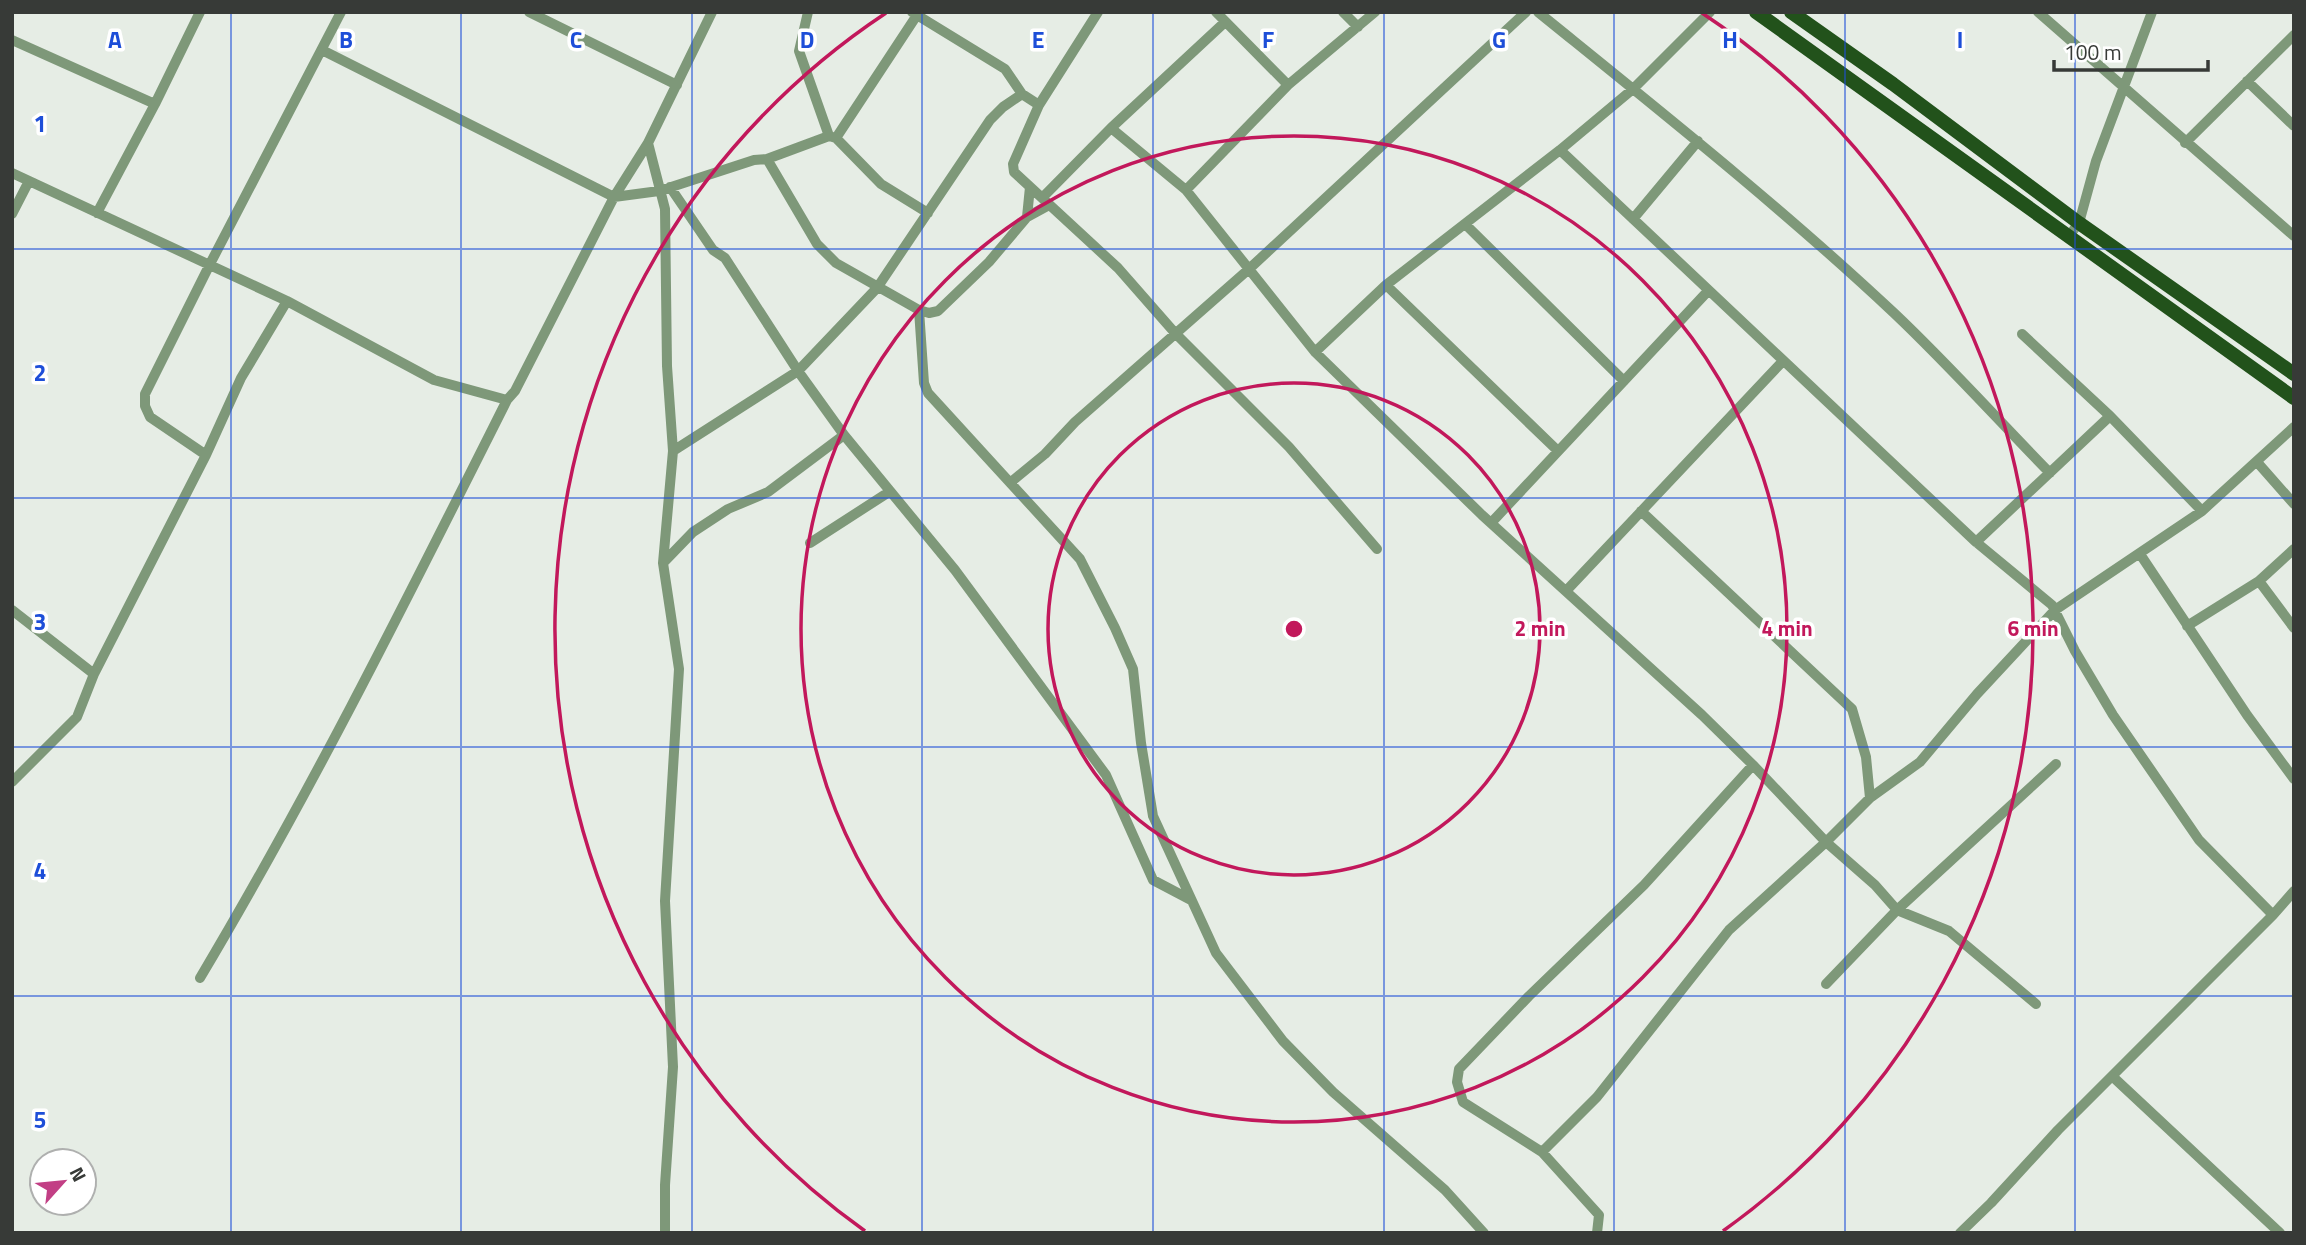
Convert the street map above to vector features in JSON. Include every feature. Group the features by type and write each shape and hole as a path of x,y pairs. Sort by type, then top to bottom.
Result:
{"main road":[{"path":"1756,12 2294,398"},
{"path":"1791,12 1893,84 2079,223 2292,368"}],"street":[{"path":"97,213 200,12"},
{"path":"206,455 150,417 145,406 145,394 209,264 341,12"},
{"path":"529,12 677,85"},
{"path":"200,978 264,871 332,744 507,400 515,391 614,197 648,143 712,12"},
{"path":"808,12 799,51 833,137 881,184 928,213"},
{"path":"1098,12 1040,105 1013,164 1014,172 1118,268 1175,333 1289,447 1377,549"},
{"path":"1216,12 1224,23 1289,85"},
{"path":"1343,12 1358,27"},
{"path":"1186,190 1289,85 1375,12"},
{"path":"1011,482 1045,454 1074,422 1249,269 1526,12"},
{"path":"1538,12 1803,230 1896,315 2050,473"},
{"path":"1315,352 1386,285 1560,150 1633,89 1710,12"},
{"path":"2038,12 2294,236"},
{"path":"2068,237 2079,223 2096,161 2152,12"},
{"path":"322,50 614,197 665,189 833,137 914,14 1005,69 1022,94 1040,105"},
{"path":"767,159 817,244 836,263 919,310 929,313 938,311 989,262 1027,217 1045,201 1111,128 1224,23"},
{"path":"2185,143 2294,35"},
{"path":"12,40 155,104"},
{"path":"2247,81 2294,126"},
{"path":"673,451 798,371 877,288 990,120 1022,94"},
{"path":"1111,128 1186,190 1315,352 1490,523 1702,715 1826,842 1875,885 1897,910 1949,931 2036,1003"},
{"path":"1633,219 1698,141"},
{"path":"648,143 665,189 713,250 725,258 798,371 844,435 955,570 1106,775 1153,880 1191,900"},
{"path":"1560,150 1976,542 2052,605 2075,651 2113,715 2199,840 2273,915"},
{"path":"12,173 287,301 434,380 507,400"},
{"path":"12,214 29,181"},
{"path":"1027,217 1030,187"},
{"path":"665,189 667,366 673,451 663,563 679,669 665,901 673,1067 665,1185 665,1233"},
{"path":"1465,224 1624,381"},
{"path":"1386,285 1558,451"},
{"path":"1490,523 1708,291"},
{"path":"12,782 17,770 77,717 94,674 206,455 241,378 287,301"},
{"path":"919,310 924,383 928,393 1080,559 1115,628 1133,669 1153,816 1216,953 1283,1041 1333,1092 1446,1190 1484,1233"},
{"path":"2022,334 2110,416 2202,511"},
{"path":"1566,591 1783,361"},
{"path":"1976,542 2110,416"},
{"path":"1542,1152 1597,1097 1729,930 1870,798 1920,762 1977,694 2055,610 2202,511 2294,427"},
{"path":"663,563 693,532 728,509 768,492 844,435"},
{"path":"2257,462 2294,505"},
{"path":"810,543 890,492"},
{"path":"1641,511 1852,709 1866,757 1870,798"},
{"path":"2187,625 2259,581 2294,549"},
{"path":"2140,554 2247,715 2294,779"},
{"path":"2259,581 2294,628"},
{"path":"12,610 94,674"},
{"path":"1826,984 1897,910 2056,764"},
{"path":"1597,1233 1599,1215 1542,1152 1463,1102 1457,1082 1459,1069 1529,996 1644,885 1753,765"},
{"path":"1960,1233 1992,1203 2057,1130 2294,891"},
{"path":"2112,1076 2280,1233"}]}
